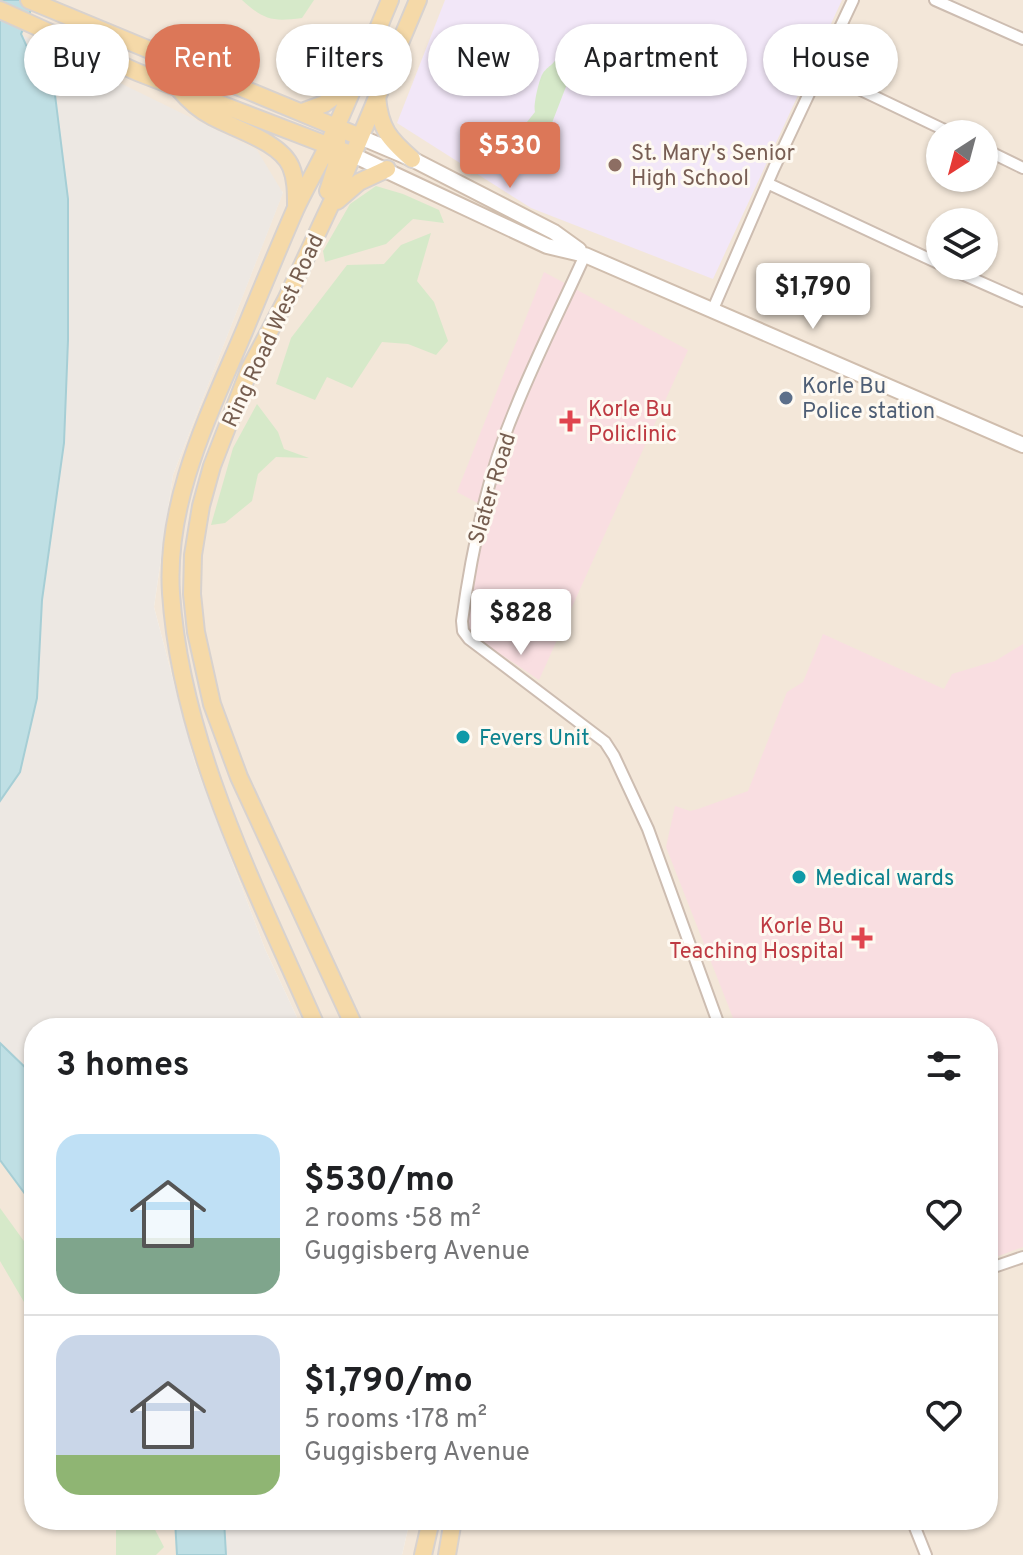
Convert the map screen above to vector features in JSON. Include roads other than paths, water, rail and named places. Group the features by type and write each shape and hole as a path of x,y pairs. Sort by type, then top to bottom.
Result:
{"main road":[{"path":"380,24 390,0"},
{"name":"Ring Road West Road","path":"408,24 418,0"},
{"path":"32,2 412,159 554,232 585,255"},
{"path":"0,10 178,88 194,105 269,145 291,164 296,185 296,207"},
{"path":"137,72 340,149 547,246 585,255 1023,445"},
{"path":"302,112 324,104 334,96"},
{"path":"250,368 326,196 340,149 335,127 348,96"},
{"path":"377,96 381,123 386,133 412,159"},
{"name":"Ring Road West Road","path":"313,1018 214,787 187,693 175,637 172,549 188,471 202,428 296,207 340,149 360,137 377,96"},
{"name":"Ring Road West Road","path":"340,149 330,207 250,368 212,466 201,506 193,555 192,594 196,632 212,704 239,777 350,1018"},
{"path":"330,207 359,182 387,169"},
{"path":"423,1555 429,1530"},
{"path":"447,1555 451,1530"}],"street":[{"path":"842,24 853,0"},
{"path":"935,0 1023,39"},
{"path":"713,309 809,96"},
{"path":"873,96 926,121"},
{"path":"998,156 1023,168"},
{"path":"769,184 926,258"},
{"name":"Slater Road","path":"585,255 515,408 492,477 471,551 463,631 469,639 605,742 648,829 716,1018"},
{"path":"976,280 1023,301"},
{"path":"998,1266 1023,1257"},
{"path":"916,1530 926,1555"}],"water":[{"path":"0,0 35,0 21,34 24,41 24,96 55,96 68,199 64,443 42,600 37,698 20,772 0,801"},
{"path":"0,1043 24,1066 24,1192 0,1160"},
{"path":"176,1530 225,1530 226,1555 177,1555"}],"place":[{"name":"St. Mary's Senior High School","path":"615,165"},
{"name":"Korle Bu Police station","path":"786,398"},
{"name":"Korle Bu Policlinic","path":"570,421"},
{"name":"Fevers Unit","path":"463,737"},
{"name":"Medical wards","path":"799,877"},
{"name":"Korle Bu Teaching Hospital","path":"862,938"}]}
